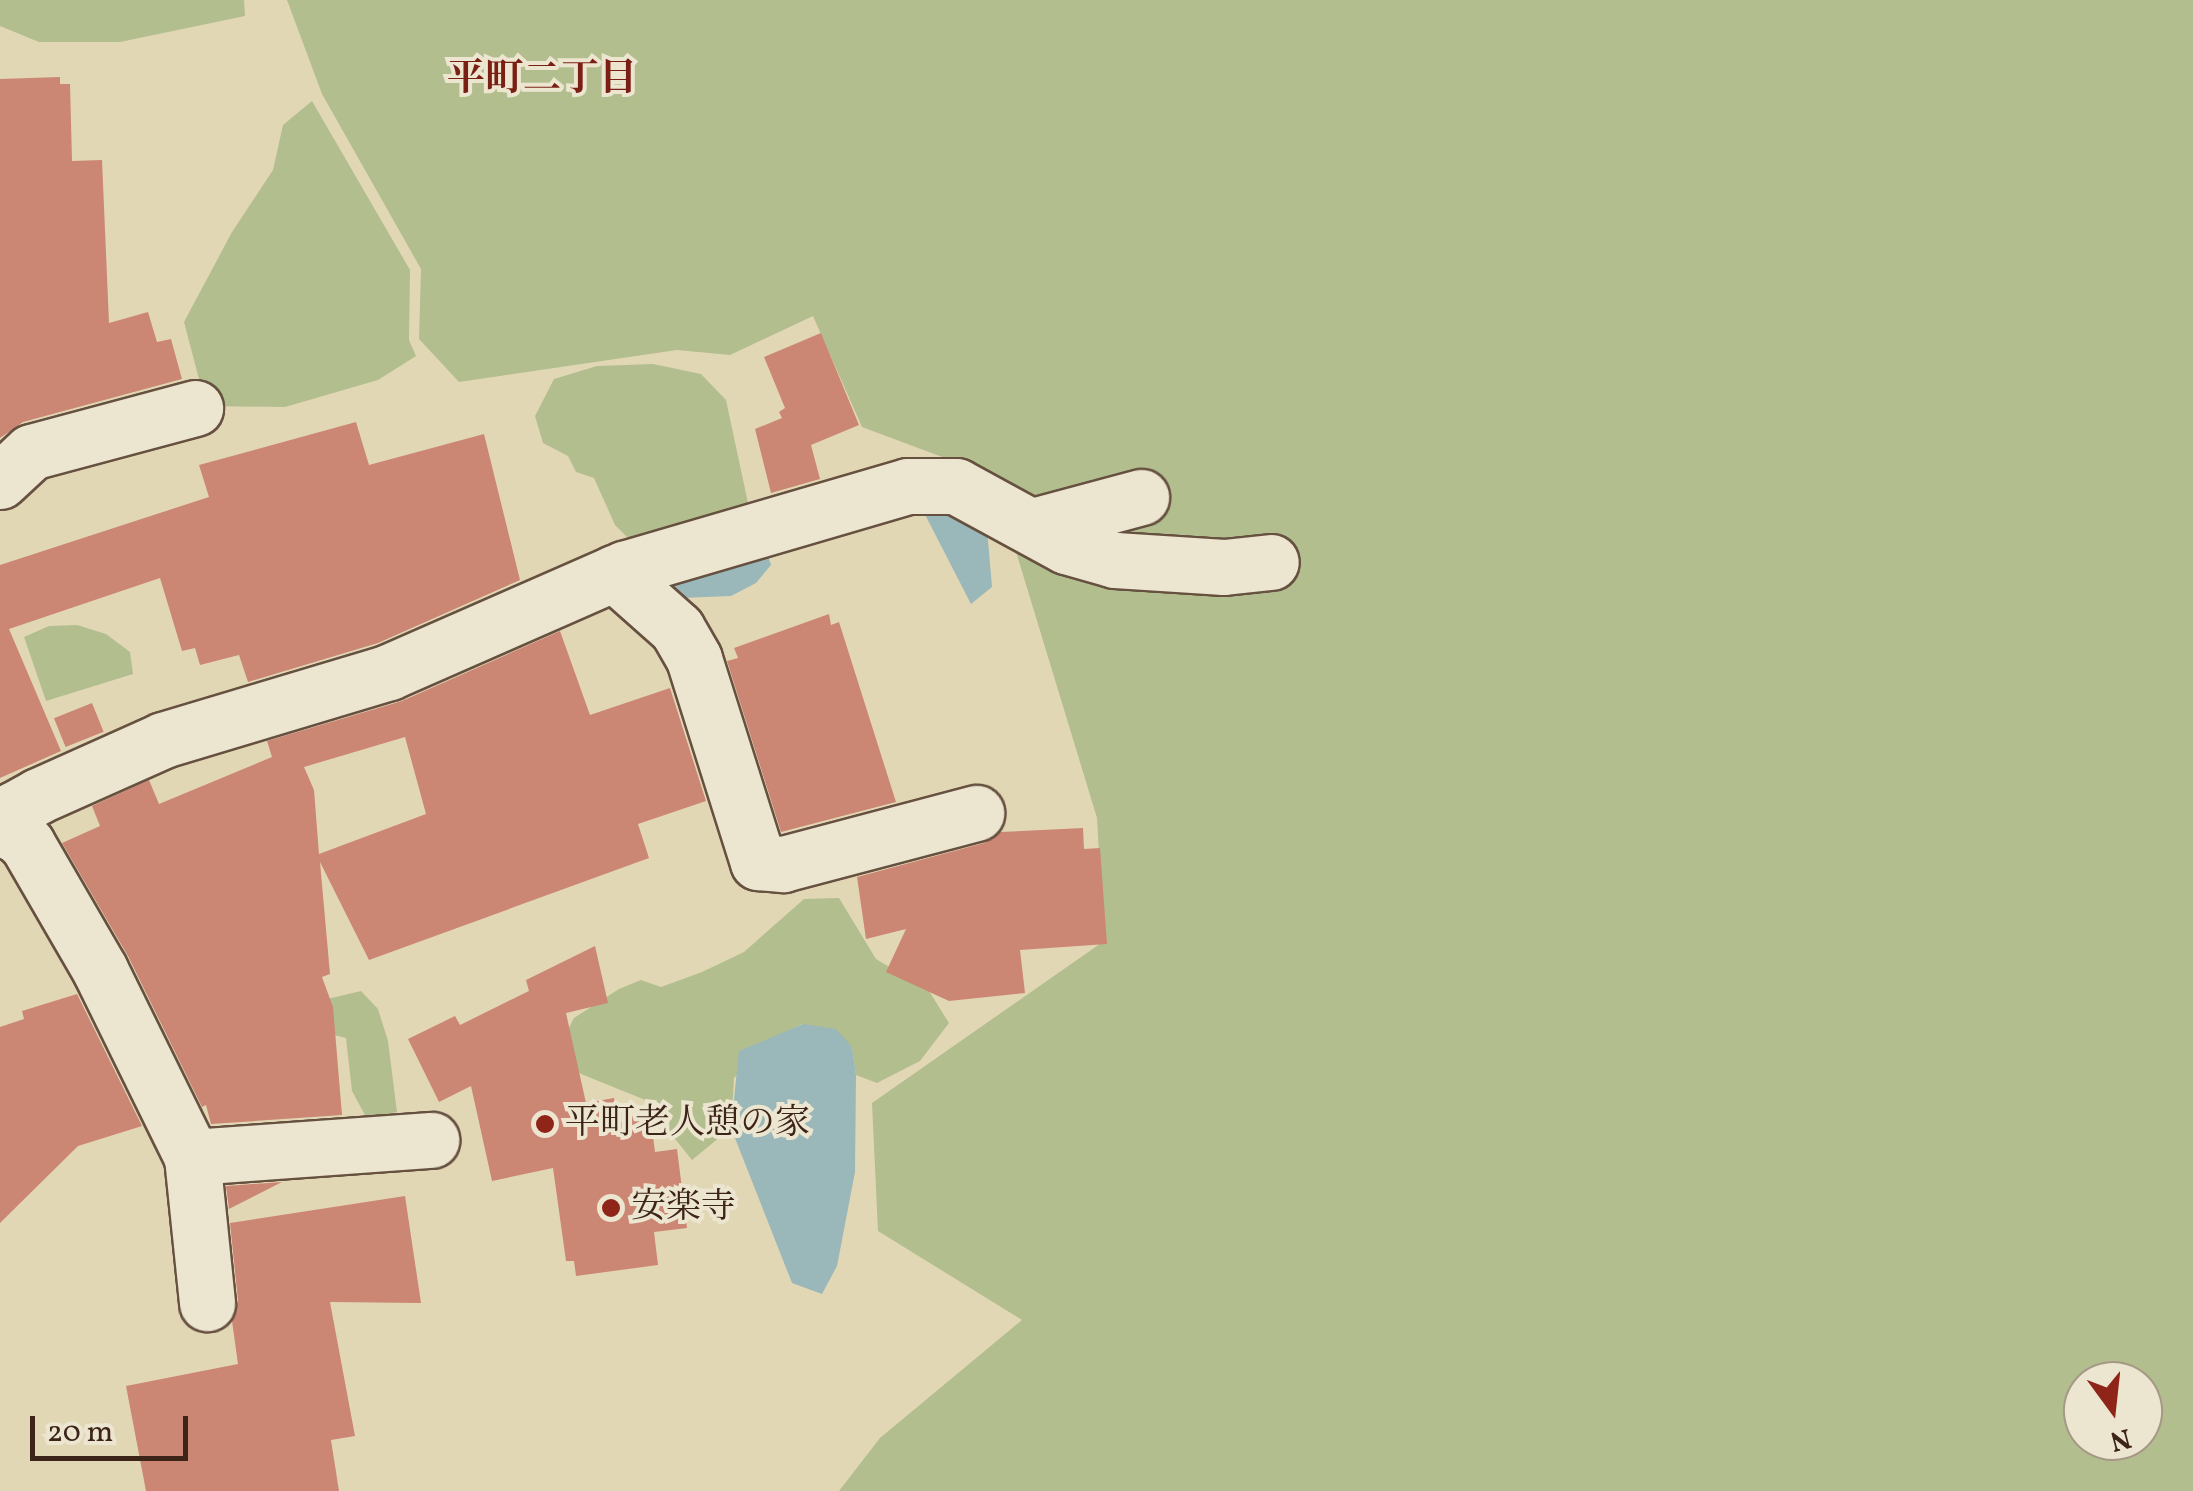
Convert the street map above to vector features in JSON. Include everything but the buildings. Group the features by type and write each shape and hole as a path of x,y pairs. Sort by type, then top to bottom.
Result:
{"street":[{"path":"0,481 31,452 196,408"},
{"path":"207,1303 192,1157 100,970 26,844 2,828 13,810 163,740 389,672 614,574 908,486 956,486 1066,546 1115,560 1224,567 1271,562"},
{"path":"1033,526 1141,497"},
{"path":"614,574 677,629 694,659 758,862 783,864 976,814"},
{"path":"192,1157 431,1140"}],"green space":[{"path":"0,0 244,0 245,16 120,42 39,42 0,26"},
{"path":"287,0 2193,0 2193,1491 839,1491 880,1438 1022,1320 878,1231 872,1103 1104,941 1097,818 993,476 862,427 813,316 730,355 677,350 459,382 419,339 421,269 322,94"},
{"path":"312,101 410,270 409,340 416,356 378,380 285,407 206,406 184,322 232,232 273,170 283,125"},
{"path":"653,364 701,374 726,400 748,503 720,524 637,547 615,525 594,478 576,472 568,456 543,443 535,416 554,379 597,366"},
{"path":"77,625 106,634 130,652 133,674 46,701 24,637 49,626"},
{"path":"839,898 876,959 929,991 949,1023 920,1061 877,1083 856,1075 852,1047 802,1024 774,1038 734,1078 731,1128 692,1160 643,1099 581,1074 555,1055 574,1018 619,989 641,980 661,987 702,972 744,952 804,899"},
{"path":"361,991 378,1009 388,1041 397,1112 366,1117 352,1091 346,1038 322,1032 281,1010"}],"water":[{"path":"916,497 987,529 992,587 971,604"},
{"path":"764,544 771,565 756,583 731,596 681,598 653,577"},
{"path":"803,1024 836,1029 852,1047 856,1075 855,1172 837,1266 822,1294 792,1283 731,1128 739,1051"}],"place":[{"name":"平町老人憩の家","path":"545,1124"},
{"name":"安楽寺","path":"611,1208"}],"district":[{"name":"平町二丁目","path":"542,81"}]}
